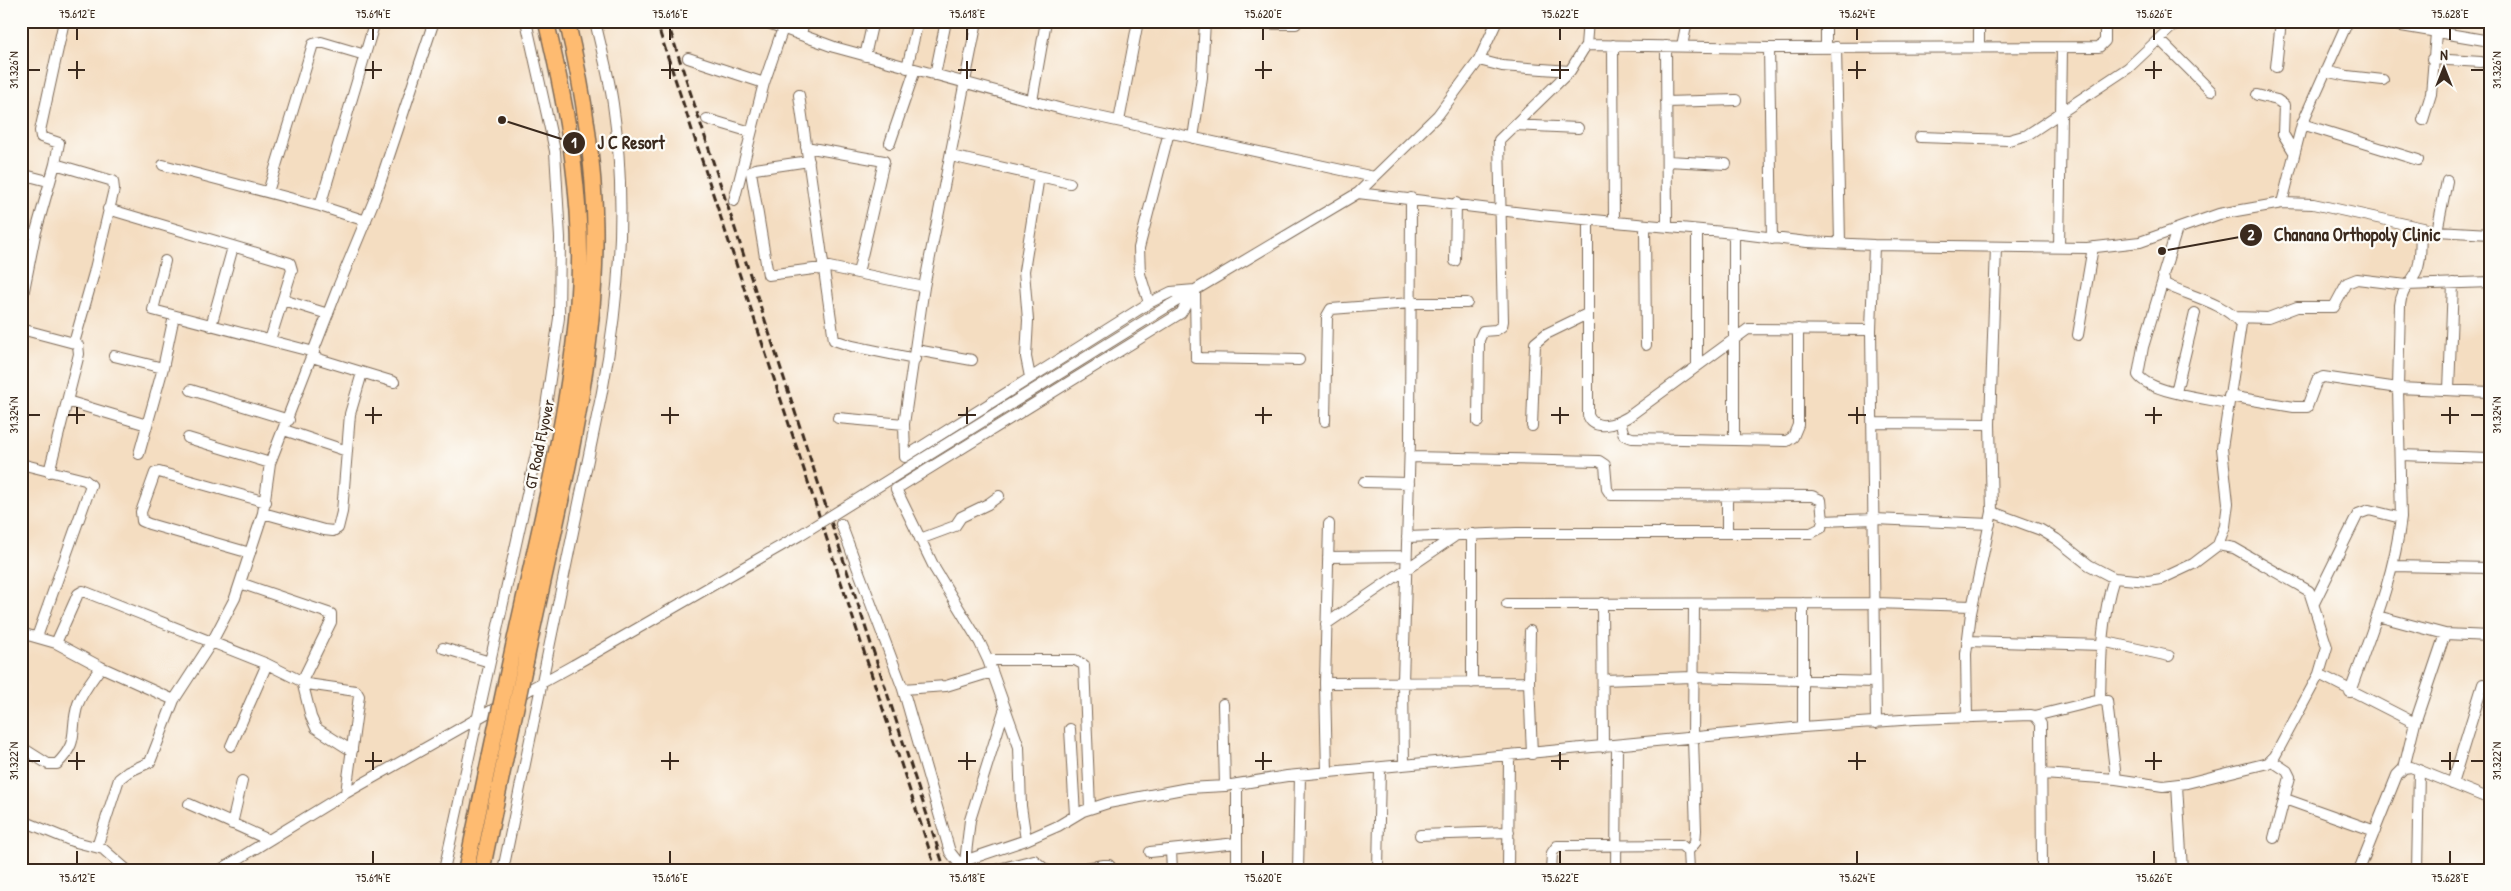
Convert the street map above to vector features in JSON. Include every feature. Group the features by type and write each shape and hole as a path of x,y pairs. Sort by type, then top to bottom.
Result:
{"highway":[{"name":"GT Road Flyover","path":"482,870 498,757 567,397 578,300 579,225 573,154 560,78 546,21"},
{"name":"GT Road Flyover","path":"518,659 580,402 592,303 595,228 591,152 580,76 567,21"},
{"name":"GT Road Flyover","path":"466,870 498,757"}],"street":[{"path":"22,298 35,235 59,144 41,137 40,131 64,21"},
{"path":"320,206 375,21"},
{"path":"97,847 119,779 128,772 150,762 174,700 213,640 231,607 266,502 270,464 289,420 328,314 366,221 434,21"},
{"path":"444,870 545,413 559,318 560,238 555,150 526,21"},
{"path":"503,870 608,361 617,286 620,221 617,145 613,103 595,21"},
{"path":"763,21 865,56 1032,101 1374,177"},
{"path":"801,35 804,21"},
{"path":"865,56 873,21"},
{"path":"890,143 911,69 918,21"},
{"path":"935,75 946,21"},
{"path":"977,21 924,287 904,424 905,457 1149,303 1171,292 1195,290"},
{"path":"1032,101 1046,21"},
{"path":"1119,121 1138,21"},
{"path":"220,870 346,793 800,535 1170,305 1358,192 1438,116 1479,60 1497,21"},
{"path":"1478,422 1480,335 1483,332 1499,328 1503,321 1499,140 1570,71 1586,45 1588,21"},
{"path":"1682,46 1687,21"},
{"path":"1826,21 1831,47 1840,243"},
{"path":"1979,21 1979,46"},
{"path":"1586,45 1769,48 1954,48 1979,46 2062,48 2103,46 2105,41 2105,21"},
{"path":"1920,137 2009,140 2027,135 2128,68 2178,21"},
{"path":"2276,67 2281,21"},
{"path":"2282,203 2302,124 2348,21"},
{"path":"2372,21 2436,26 2490,41"},
{"path":"1193,138 1202,77 1205,22 1296,24"},
{"path":"2423,120 2431,94 2432,59 2436,26"},
{"path":"734,201 764,83 782,28"},
{"path":"2159,39 2211,91"},
{"path":"268,192 313,44 321,42 365,55"},
{"path":"1612,45 1614,222"},
{"path":"1666,46 1667,227"},
{"path":"1769,48 1772,239"},
{"path":"2059,248 2062,48"},
{"path":"688,58 764,83"},
{"path":"2432,59 2481,62"},
{"path":"1479,60 1502,66 1570,71"},
{"path":"2325,71 2347,76 2383,80"},
{"path":"799,95 835,341 915,354 972,360"},
{"path":"2257,95 2277,100 2284,105 2283,134 2294,152"},
{"path":"1666,102 1736,100"},
{"path":"707,119 751,132"},
{"path":"2302,124 2418,160"},
{"path":"1515,125 1578,128"},
{"path":"1149,303 1140,274 1139,248 1169,132"},
{"path":"806,147 884,161 858,273"},
{"path":"951,156 1070,183"},
{"path":"809,161 754,169 751,172 768,275 773,276 823,267 924,287"},
{"path":"1666,161 1726,164"},
{"path":"55,164 113,181 114,189 94,273 74,343"},
{"path":"163,164 320,206 366,221"},
{"path":"21,174 48,181"},
{"path":"1030,377 1026,357 1028,320 1024,271 1039,176"},
{"path":"2438,231 2447,181"},
{"path":"1358,192 1614,222 1734,233 1772,239 1874,245 2093,248 2132,244 2219,214 2282,203 2313,204 2421,229 2490,234"},
{"path":"1404,765 1403,682 1410,457 1411,198"},
{"path":"1455,261 1456,203"},
{"path":"108,209 290,263 292,266 270,340"},
{"path":"1588,219 1588,415 1592,423 1598,425 1620,422 1748,329 1871,330"},
{"path":"1645,225 1646,345"},
{"path":"2177,229 2138,370 2141,379 2146,383 2176,392 2303,408 2310,404 2315,385 2320,378 2398,388 2490,392"},
{"path":"2350,692 2393,566 2401,518 2398,388 2400,305 2406,286 2416,273 2419,264 2421,229"},
{"path":"1697,230 1697,366"},
{"path":"21,231 35,235"},
{"path":"1734,233 1734,438"},
{"path":"1874,245 1871,330 1876,723"},
{"path":"211,326 233,247"},
{"path":"1967,718 1968,641 1972,606 1992,512 1990,424 1996,247"},
{"path":"2078,335 2093,248"},
{"path":"165,261 152,307 157,311 270,340 362,373 394,382"},
{"path":"2234,317 2268,318 2297,307 2334,307 2347,283 2357,279 2406,286 2490,282"},
{"path":"1992,512 2041,530 2056,539 2089,565 2114,578 2148,581 2161,579 2193,564 2218,544 2225,526 2228,503 2222,448 2241,324 2234,317 2172,288 2163,280"},
{"path":"2449,390 2453,283"},
{"path":"1195,290 1196,358 1299,360"},
{"path":"1026,840 1021,806 1019,747 1004,711 988,660 920,539 896,489 1180,314 1195,290"},
{"path":"283,300 328,314"},
{"path":"1326,421 1328,313 1335,308 1467,303"},
{"path":"2176,392 2195,313"},
{"path":"1532,426 1535,343 1546,334 1587,314"},
{"path":"139,454 163,368 174,316"},
{"path":"21,329 74,343 80,349 49,472"},
{"path":"1620,422 1624,435 1632,438 1734,438 1787,441 1797,432 1798,329"},
{"path":"114,356 163,368"},
{"path":"263,513 324,530 333,531 338,528 342,512 351,408 362,373"},
{"path":"191,390 289,420"},
{"path":"67,401 147,425"},
{"path":"838,418 904,424"},
{"path":"1872,423 1990,424"},
{"path":"284,430 347,451"},
{"path":"188,438 270,464"},
{"path":"2400,455 2490,458"},
{"path":"1407,537 1472,534 1811,533 1821,528 1823,521 1822,503 1818,498 1727,495 1612,495 1607,489 1605,464 1599,461 1410,457"},
{"path":"21,464 85,480 91,485 37,637"},
{"path":"250,553 149,524 142,521 141,512 155,473 159,472 266,502"},
{"path":"1364,482 1408,483"},
{"path":"1727,495 1727,532"},
{"path":"920,539 955,526 961,516 988,504 999,496"},
{"path":"2314,603 2358,514 2369,510 2401,518"},
{"path":"1823,521 1874,520 1990,524"},
{"path":"841,524 903,689 950,852 960,864"},
{"path":"1327,772 1326,624 1329,524"},
{"path":"1472,534 1472,683"},
{"path":"1326,624 1456,535"},
{"path":"2042,774 2116,779 2149,785 2177,785 2263,765 2272,761 2319,674 2327,647 2309,591 2234,548 2218,544"},
{"path":"1328,557 1406,556"},
{"path":"2393,566 2490,568"},
{"path":"2100,700 2104,611 2114,578"},
{"path":"240,583 331,614 331,622 302,681 311,717 316,728 352,751"},
{"path":"56,643 78,594 83,591 213,640 312,685 356,691 359,696 346,793"},
{"path":"1803,603 1803,727"},
{"path":"1507,604 1875,603 1972,606"},
{"path":"1602,604 1603,747"},
{"path":"1688,851 1694,843 1696,830 1693,739 1694,604"},
{"path":"2377,616 2445,634 2490,636"},
{"path":"1530,632 1529,682 1532,754"},
{"path":"21,633 56,643 101,667 174,700"},
{"path":"2359,870 2397,775 2404,768 2415,723 2445,634"},
{"path":"1968,641 2102,643 2169,656"},
{"path":"443,648 490,662"},
{"path":"988,660 1075,660 1084,665 1090,808"},
{"path":"231,746 268,664"},
{"path":"21,747 48,764 52,765 59,762 71,746 76,712 82,693 101,667"},
{"path":"903,689 946,686 992,672"},
{"path":"2319,674 2350,692 2415,723"},
{"path":"1603,680 1693,677 1874,682"},
{"path":"1326,683 1529,682"},
{"path":"2452,784 2483,684"},
{"path":"960,864 1026,840 1058,826 1090,808 1188,788 1225,786 1327,772 1693,739 1803,727 2036,716 2100,700 2107,701 2109,704 2116,779"},
{"path":"1223,704 1225,786"},
{"path":"960,864 970,820 1004,711"},
{"path":"2036,716 2041,724 2042,870"},
{"path":"1070,729 1075,815"},
{"path":"1616,870 1617,746"},
{"path":"1508,870 1509,756"},
{"path":"2272,761 2290,774 2274,838"},
{"path":"1378,870 1380,768"},
{"path":"2404,768 2419,770 2490,799"},
{"path":"2417,870 2419,770"},
{"path":"1298,870 1300,775"},
{"path":"232,824 242,781"},
{"path":"1237,784 1237,870"},
{"path":"2177,785 2182,870"},
{"path":"2285,799 2375,830"},
{"path":"189,804 269,840"},
{"path":"21,820 67,839 109,852 126,870"},
{"path":"1420,835 1508,832"},
{"path":"1150,852 1237,843"},
{"path":"1551,870 1552,853 1557,846 1676,844 1685,847 1688,851 1689,870"},
{"path":"2489,870 2490,846"},
{"path":"1172,851 1172,870"},
{"path":"995,870 1034,860 1046,870"},
{"path":"1072,870 1104,865 1109,865 1113,870"}],"railway":[{"path":"656,21 936,870"},
{"path":"667,21 945,870"}],"place":[{"name":"J C Resort","path":"502,120"},
{"name":"Chanana Orthopoly Clinic","path":"2162,251"}]}
